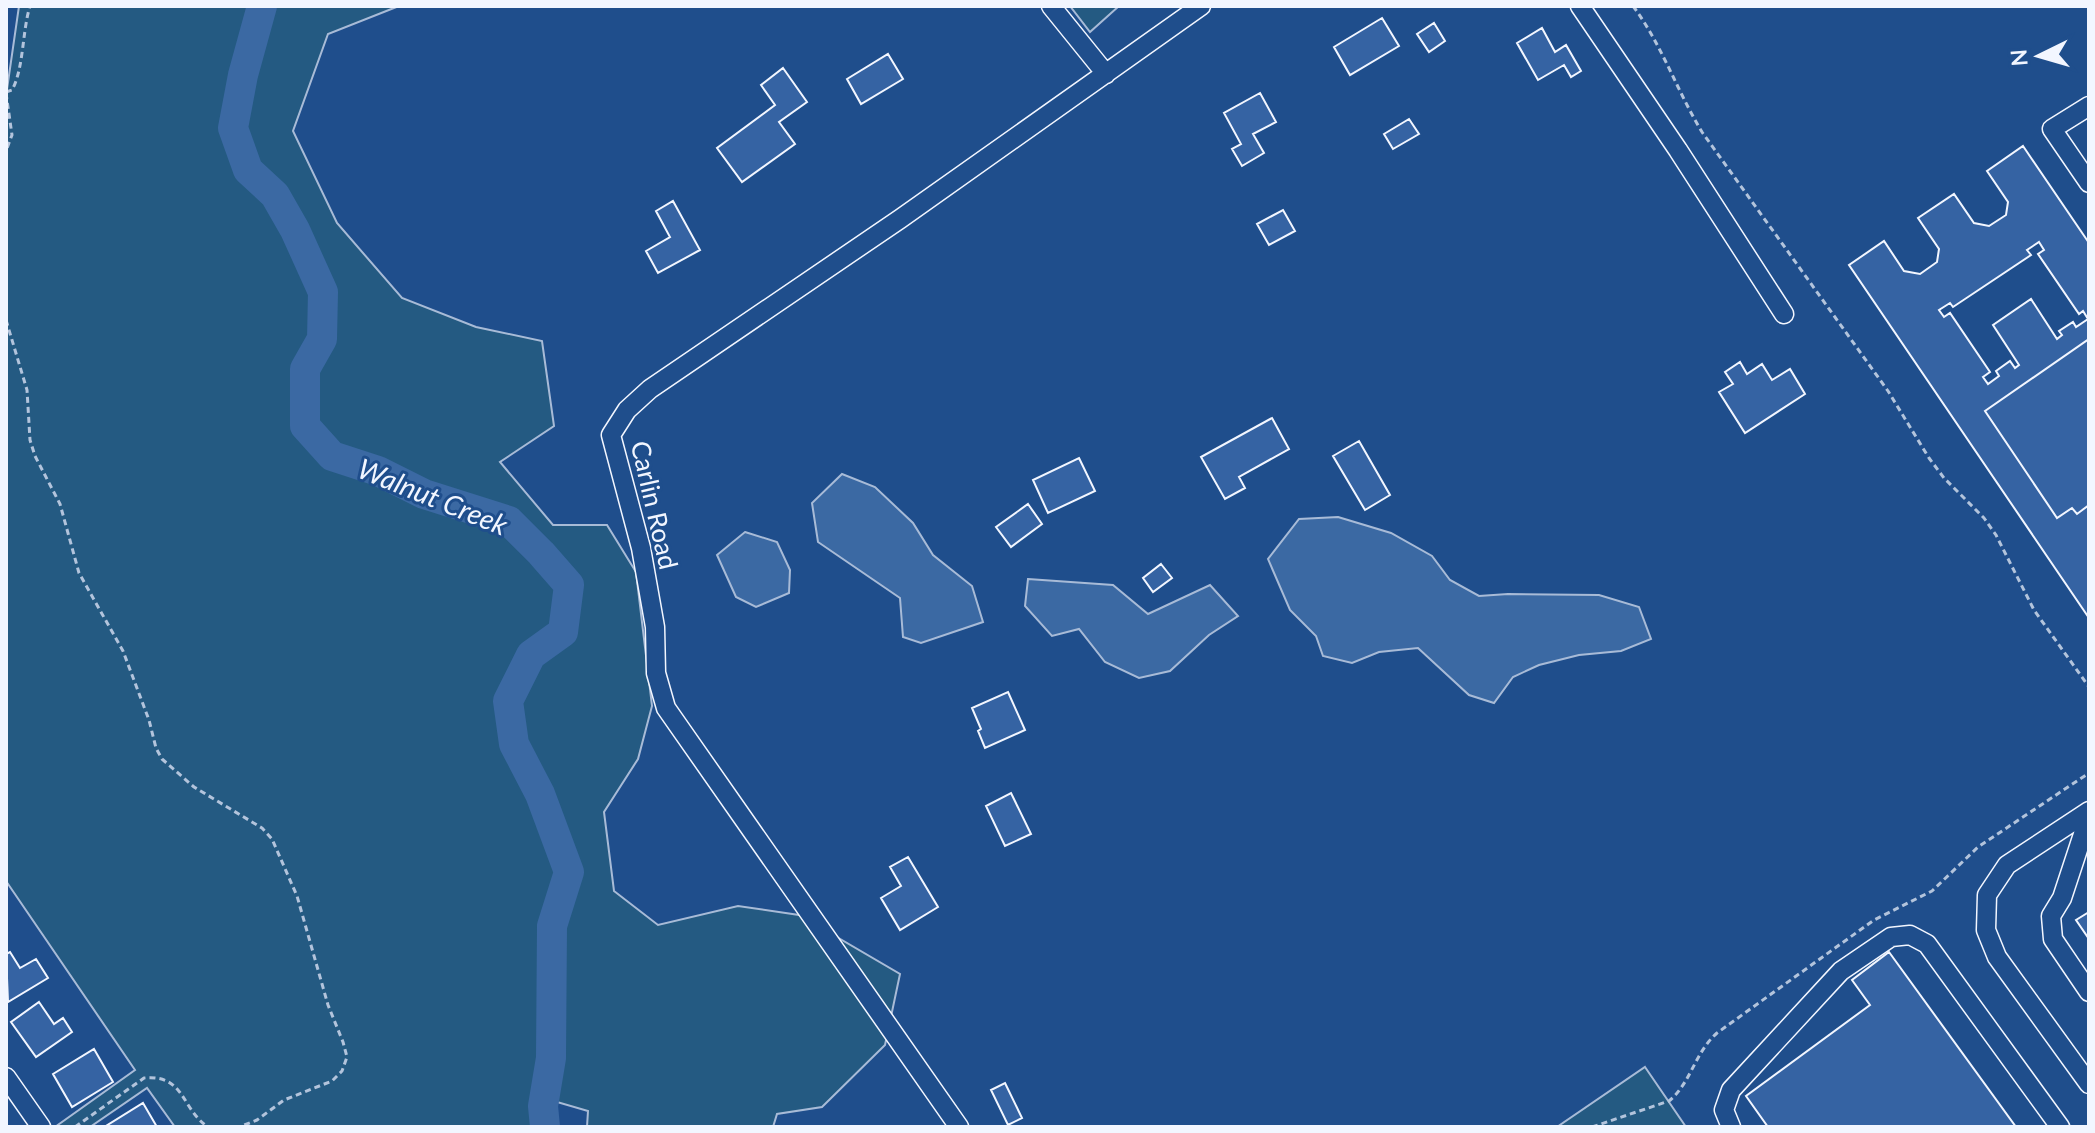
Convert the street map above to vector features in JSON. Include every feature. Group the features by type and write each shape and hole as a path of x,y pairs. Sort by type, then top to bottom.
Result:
{"street":[{"path":"1051,6 1106,74"},
{"name":"Carlin Road","path":"959,1127 666,708 656,673 655,627 641,548 611,435 627,410 650,389 900,219 1201,6"},
{"path":"1580,6 1784,314"},
{"path":"2089,106 2052,129 2089,183"},
{"path":"2089,814 2062,898 2051,916 2053,939 2089,992"},
{"path":"2089,814 2007,865 1987,895 1986,930 1997,957 2089,1084"},
{"path":"1731,1127 1724,1110 1731,1090 1822,990 1841,971 1891,937 1910,935 1927,944 2060,1127"},
{"path":"6,1077 41,1127"}],"path":[{"path":"6,151 12,135 6,93 17,81 30,6"},
{"path":"1633,6 1659,47 1684,102 1702,132 1888,391 1929,458 1996,535 2034,610 2089,687"},
{"path":"6,320 27,390 30,440 35,456 60,504 79,573 123,651 156,748 162,759 194,787 262,828 272,839 297,896 328,1005 343,1042 347,1057 342,1071 332,1081 284,1100 257,1120 239,1127"},
{"path":"75,1127 144,1078 156,1077 173,1083 199,1121 208,1127"}],"shaded area":[{"path":"19,6 399,6 328,34 293,131 337,223 402,298 476,327 542,341 554,426 500,462 553,525 607,525 636,572 652,706 638,759 604,812 614,891 658,925 738,906 799,915 900,974 885,1045 822,1107 777,1114 773,1127 587,1127 588,1111 540,1097 535,1127 175,1127 147,1088 90,1127 55,1127 135,1070 6,881 6,96"},
{"path":"1070,6 1119,6 1090,32"},
{"path":"842,474 875,487 913,523 933,555 972,586 983,622 921,643 903,637 900,598 818,542 812,503"},
{"path":"1338,517 1391,533 1432,556 1450,580 1479,596 1599,595 1639,607 1651,639 1621,651 1579,655 1539,665 1513,677 1494,703 1469,695 1418,648 1379,652 1352,663 1323,656 1316,636 1290,610 1268,559 1299,519"},
{"path":"745,532 777,542 790,570 789,593 756,607 736,597 717,555"},
{"path":"1028,579 1113,585 1148,614 1210,585 1238,616 1209,635 1170,671 1139,678 1105,662 1079,629 1052,636 1025,606"},
{"path":"1645,1067 1686,1127 1557,1127"}],"building":[{"path":"1382,18 1399,46 1350,75 1334,47"},
{"path":"1434,23 1445,41 1429,52 1417,34"},
{"path":"1542,28 1555,52 1566,45 1581,71 1571,77 1564,65 1538,80 1517,43"},
{"path":"888,54 903,79 861,104 847,79"},
{"path":"783,68 807,102 779,122 795,144 742,182 717,148 775,105 761,85"},
{"path":"1260,93 1276,122 1253,134 1264,153 1242,166 1232,149 1241,144 1224,113"},
{"path":"1409,119 1419,134 1393,149 1384,134"},
{"path":"2023,146 2089,243 2089,339 1985,411 2057,518 2072,508 2077,514 2089,505 2089,618 1849,265 1884,241 1904,271 1920,274 1937,262 1939,249 1918,218 1954,194 1974,223 1989,226 2006,215 2008,202 1987,171","holes":["2039,242 2044,250 2038,254 2079,314 2083,311 2088,319 2076,327 2073,322 2059,331 2062,335 2057,339 2031,299 1993,325 2019,365 2015,368 2010,361 1996,371 1999,376 1988,384 1983,377 1990,372 1950,313 1944,317 1939,310 1950,303 1953,307 2031,255 2027,250"]},
{"path":"673,201 700,250 658,273 646,251 670,237 656,211"},
{"path":"1283,210 1295,231 1269,245 1257,224"},
{"path":"2089,339 2089,505 2077,514 2072,508 2057,518 1985,411"},
{"path":"1740,362 1747,374 1762,364 1772,380 1790,369 1805,394 1745,433 1719,392 1733,384 1725,372"},
{"path":"1272,418 1289,449 1239,477 1245,488 1225,499 1201,457"},
{"path":"1359,441 1390,495 1365,510 1333,456"},
{"path":"1079,458 1095,491 1048,513 1033,480"},
{"path":"1028,504 1042,524 1011,547 996,527"},
{"path":"1161,564 1172,578 1153,592 1143,578"},
{"path":"1008,692 1025,730 985,748 972,708"},
{"path":"1011,793 1031,834 1005,846 986,806"},
{"path":"908,857 938,907 900,930 881,898 901,886 890,867"},
{"path":"2089,912 2089,939 2076,920"},
{"path":"10,952 20,968 36,959 48,978 8,1002 6,954"},
{"path":"1889,952 2016,1127 1768,1127 1746,1096 1870,1005 1852,980"},
{"path":"39,1002 54,1024 63,1018 72,1032 36,1057 11,1022"},
{"path":"94,1049 113,1082 72,1107 53,1074"},
{"path":"1005,1083 1022,1118 1008,1125 991,1090"},
{"path":"143,1103 157,1127 106,1126"}],"waterway":[{"name":"Walnut Creek","path":"262,6 243,75 233,128 248,170 275,195 295,230 323,292 322,339 305,369 305,426 332,456 378,471 424,494 509,521 569,585 563,632 531,655 508,701 514,744 540,794 569,872 552,926 551,1058 543,1106 545,1127"}]}
